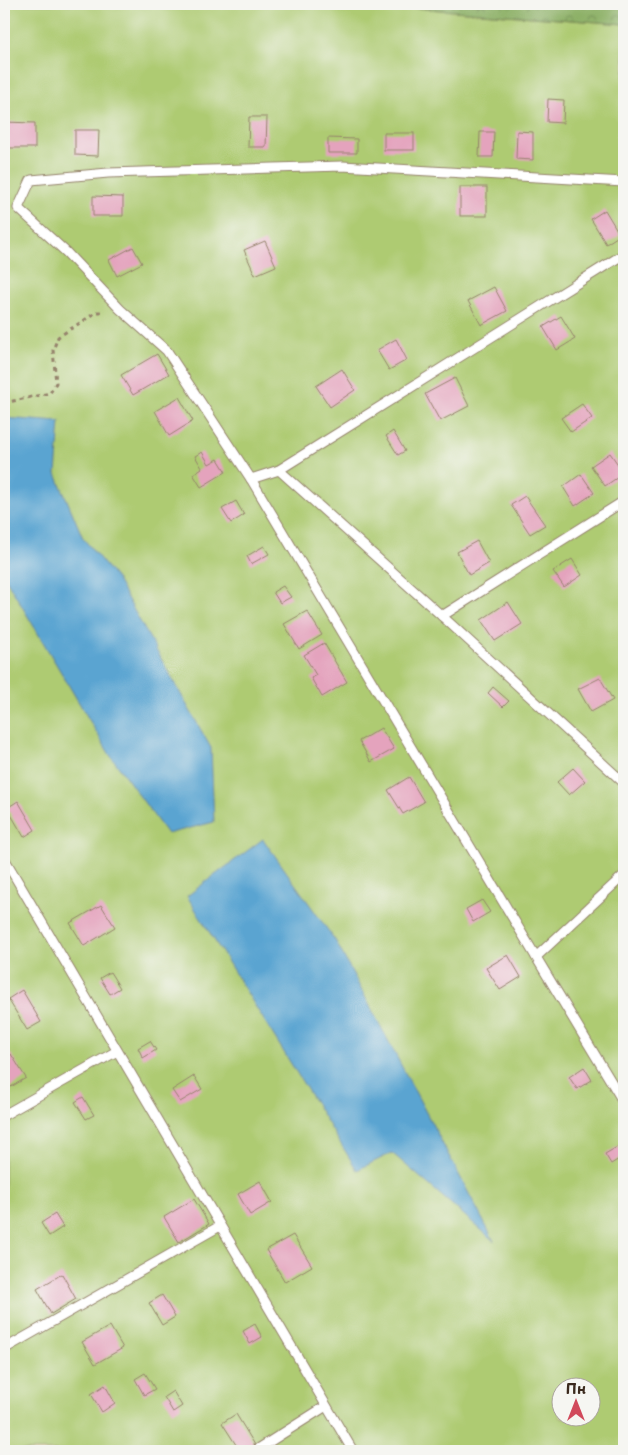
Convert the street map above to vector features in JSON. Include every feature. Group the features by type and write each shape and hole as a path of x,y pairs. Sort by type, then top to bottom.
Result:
{"lane":[{"path":"624,182 342,166 108,172 31,180 18,208 66,252 120,309 167,351 251,479 624,1103"},
{"path":"251,479 279,470 624,254"},
{"path":"279,470 624,783"},
{"path":"442,616 624,501"},
{"path":"4,860 353,1451"},
{"path":"536,957 624,875"},
{"path":"4,1116 117,1051"},
{"path":"4,1349 220,1226"},
{"path":"255,1451 326,1406"}],"path":[{"path":"4,403 50,393 56,383 53,350 58,337 97,312 120,309"}],"green space":[{"path":"4,4 363,4 624,24 624,1451 4,1451"},
{"path":"363,4 624,4 624,24"}],"water":[{"path":"4,418 60,422 56,474 83,538 117,580 211,748 214,822 167,834 110,755 4,576"},
{"path":"263,839 335,940 494,1241 392,1153 357,1170 187,896"}],"building":[{"path":"548,99 564,100 563,123 547,122"},
{"path":"249,117 267,117 266,147 248,147"},
{"path":"4,122 35,123 35,148 4,148"},
{"path":"75,130 99,130 98,156 75,155"},
{"path":"517,131 533,132 533,160 516,159"},
{"path":"480,132 494,132 493,157 479,157"},
{"path":"384,133 414,133 414,150 384,150"},
{"path":"328,138 357,139 357,153 328,153"},
{"path":"460,187 487,187 487,216 460,216"},
{"path":"93,196 123,197 123,216 93,216"},
{"path":"605,210 620,235 606,244 591,219"},
{"path":"265,241 276,266 255,275 244,250"},
{"path":"133,247 142,263 117,276 109,260"},
{"path":"494,287 507,311 481,325 468,301"},
{"path":"561,316 575,339 557,350 543,327"},
{"path":"396,339 407,360 389,370 377,350"},
{"path":"157,354 169,374 133,395 121,375"},
{"path":"342,369 355,390 330,407 316,386"},
{"path":"455,378 469,406 440,421 425,394"},
{"path":"179,397 193,421 169,436 155,411"},
{"path":"582,404 592,418 571,432 561,418"},
{"path":"393,431 405,451 398,455 386,436"},
{"path":"202,452 209,464 218,459 226,472 201,487 193,474 202,468 195,456"},
{"path":"610,453 624,473 605,486 591,466"},
{"path":"581,474 594,493 575,506 563,487"},
{"path":"525,496 545,525 530,534 511,505"},
{"path":"236,501 244,515 231,523 222,509"},
{"path":"477,541 489,563 469,575 457,552"},
{"path":"264,546 269,554 251,564 247,556"},
{"path":"572,559 582,575 564,587 553,571"},
{"path":"283,586 291,597 280,603 273,592"},
{"path":"508,602 522,624 495,641 481,620"},
{"path":"307,611 322,635 299,649 284,624"},
{"path":"324,643 347,682 322,697 311,678 316,675 304,655"},
{"path":"600,678 613,700 591,712 578,689"},
{"path":"493,687 509,701 503,707 488,693"},
{"path":"381,728 394,749 371,762 359,741"},
{"path":"573,768 585,781 569,795 557,782"},
{"path":"409,777 424,802 403,814 388,790"},
{"path":"18,801 35,830 24,837 7,808"},
{"path":"482,900 490,912 473,922 466,909"},
{"path":"101,905 115,927 84,946 70,923"},
{"path":"508,955 521,977 500,990 486,968"},
{"path":"110,972 120,988 110,994 100,978"},
{"path":"22,990 41,1022 27,1030 8,999"},
{"path":"150,1041 156,1050 143,1058 138,1048"},
{"path":"11,1054 26,1078 4,1091 4,1058"},
{"path":"584,1067 592,1080 577,1089 569,1077"},
{"path":"194,1076 202,1089 180,1102 172,1090"},
{"path":"83,1097 94,1115 86,1119 75,1102"},
{"path":"624,1143 624,1156 611,1164 605,1154"},
{"path":"260,1181 272,1202 250,1215 238,1194"},
{"path":"194,1199 209,1224 179,1242 164,1217"},
{"path":"55,1214 63,1227 49,1236 41,1223"},
{"path":"293,1235 312,1266 285,1282 266,1250"},
{"path":"62,1274 76,1299 51,1314 37,1289"},
{"path":"162,1295 175,1317 162,1325 149,1303"},
{"path":"255,1324 262,1337 250,1344 243,1331"},
{"path":"110,1326 123,1348 95,1364 82,1342"},
{"path":"145,1373 155,1389 144,1395 135,1379"},
{"path":"105,1385 115,1403 102,1412 91,1394"},
{"path":"173,1391 182,1406 173,1412 164,1397"},
{"path":"236,1414 255,1445 246,1451 240,1451 222,1423"}]}
